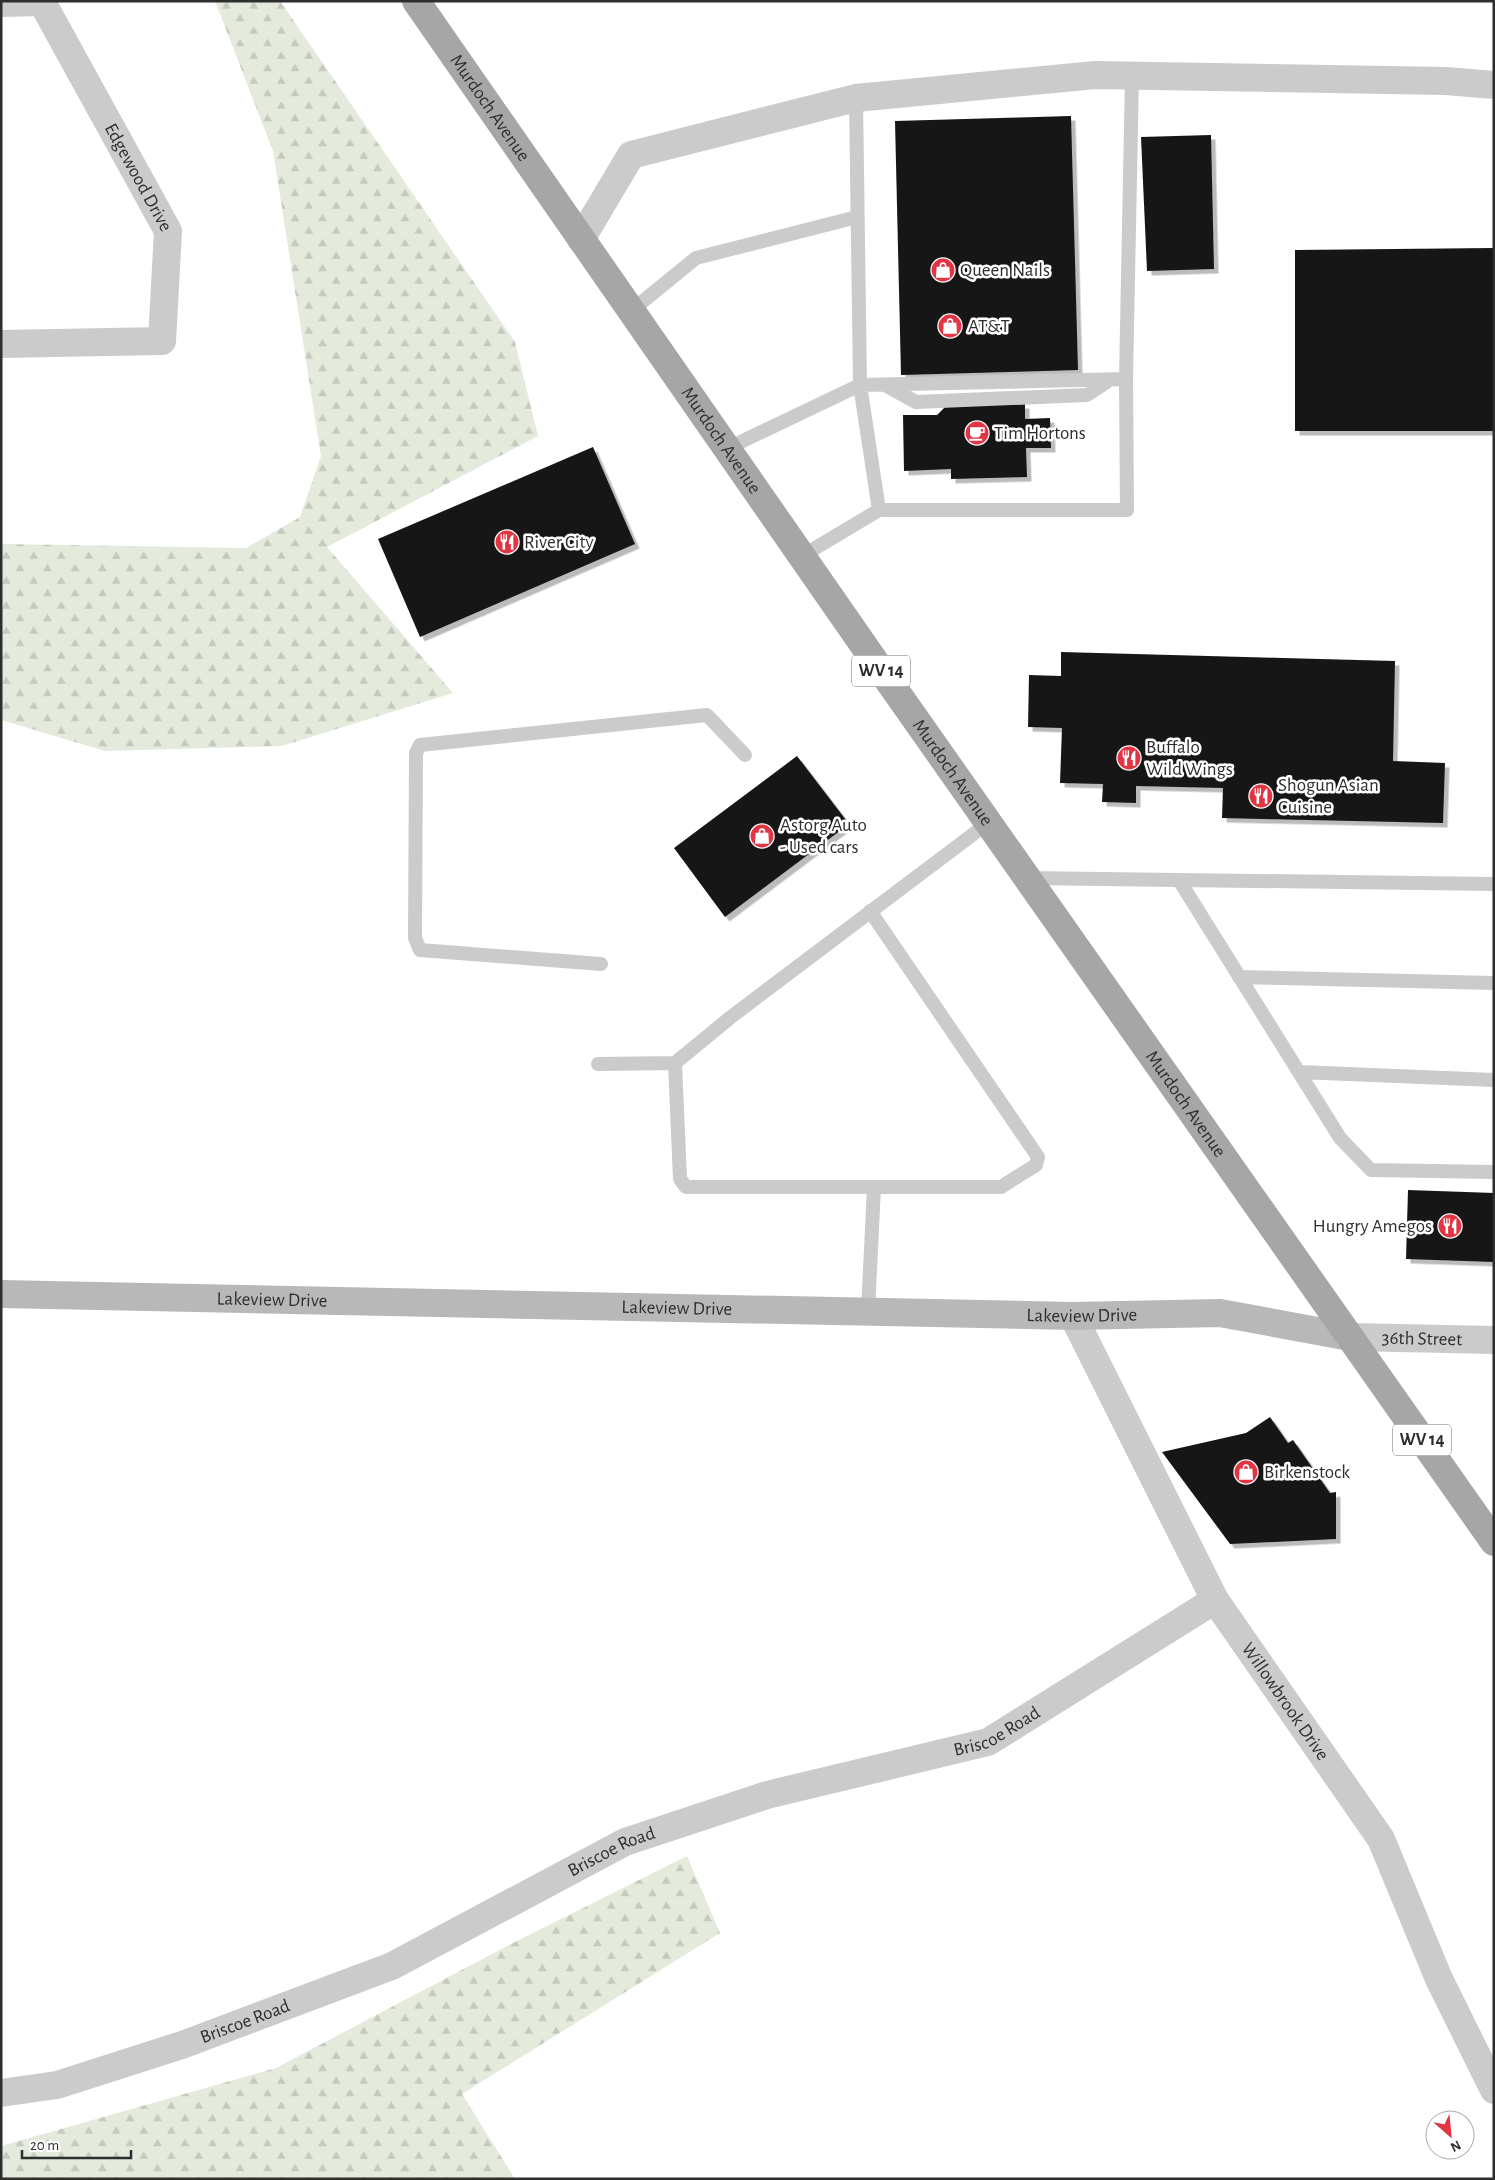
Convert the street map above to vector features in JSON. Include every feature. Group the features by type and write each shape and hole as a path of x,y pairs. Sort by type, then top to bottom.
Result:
{"main road":[{"name":"Murdoch Avenue","path":"416,1 988,823 1494,1542"}],"street":[{"name":"Edgewood Drive","path":"1,3 42,2 168,231 162,341 1,344"},
{"path":"581,239 630,155 856,98 1095,75 1446,81 1494,85"},
{"name":"Lakeview Drive","path":"1,1294 1073,1316 1220,1313 1350,1337"},
{"name":"Willowbrook Drive","path":"1073,1316 1215,1600 1381,1839 1439,1979 1494,2090"},
{"name":"36th Street","path":"1350,1337 1494,1340"},
{"name":"Briscoe Road","path":"1,2093 57,2085 182,2045 392,1966 625,1842 767,1796 988,1742 1215,1600"}],"lane":[{"path":"802,556 879,510 1128,510 1126,379 1132,76"},
{"path":"856,98 860,385 879,510"},
{"path":"631,310 696,258 857,217"},
{"path":"728,448 860,385 1126,379"},
{"path":"601,964 420,950 415,938 416,753 420,745 707,715 745,754"},
{"path":"598,1064 675,1063 730,1016 988,823"},
{"path":"1027,878 1494,884"},
{"path":"1179,880 1340,1138 1371,1170 1494,1172"},
{"path":"675,1063 680,1180 686,1188 1001,1186 1036,1165 1038,1157 870,911"},
{"path":"1239,977 1494,983"},
{"path":"1299,1072 1494,1080"},
{"path":"868,1311 874,1187"}],"green space":[{"path":"215,1 280,1 515,342 538,436 327,547 453,693 282,746 105,751 1,720 1,544 246,548 300,517 321,456 273,151"},
{"path":"687,1856 720,1933 462,2094 515,2179 1,2179 1,2146 276,2068 511,1944"}],"building":[{"path":"1071,116 1078,370 901,375 895,121"},
{"path":"1211,135 1214,269 1147,271 1141,137"},
{"path":"1494,248 1494,431 1295,431 1295,250"},
{"name":"Tim Hortons","path":"1025,404 1025,419 1050,418 1051,448 1026,448 1027,477 951,479 951,469 904,471 903,415 937,415 946,406"},
{"name":"River City","path":"593,447 635,544 420,637 378,539"},
{"path":"1061,652 1395,661 1393,761 1445,763 1443,823 1222,818 1223,788 1136,786 1136,803 1102,802 1103,784 1060,783 1062,728 1028,727 1029,675 1061,676"},
{"name":"Astorg Auto - Used cars","path":"797,756 849,824 725,917 674,848"},
{"name":"Hungry Amegos","path":"1408,1190 1494,1193 1494,1262 1406,1259"},
{"name":"Birkenstock","path":"1270,1417 1288,1443 1293,1440 1330,1493 1336,1492 1336,1539 1230,1544 1162,1452 1246,1433"}],"place":[{"name":"Queen Nails","path":"943,270"},
{"name":"AT&T","path":"950,326"},
{"name":"Tim Hortons","path":"977,433"},
{"name":"River City","path":"507,542"},
{"name":"Buffalo Wild Wings","path":"1129,758"},
{"name":"Shogun Asian Cuisine","path":"1261,796"},
{"name":"Astorg Auto - Used cars","path":"762,836"},
{"name":"Hungry Amegos","path":"1450,1226"},
{"name":"Birkenstock","path":"1246,1472"}]}
